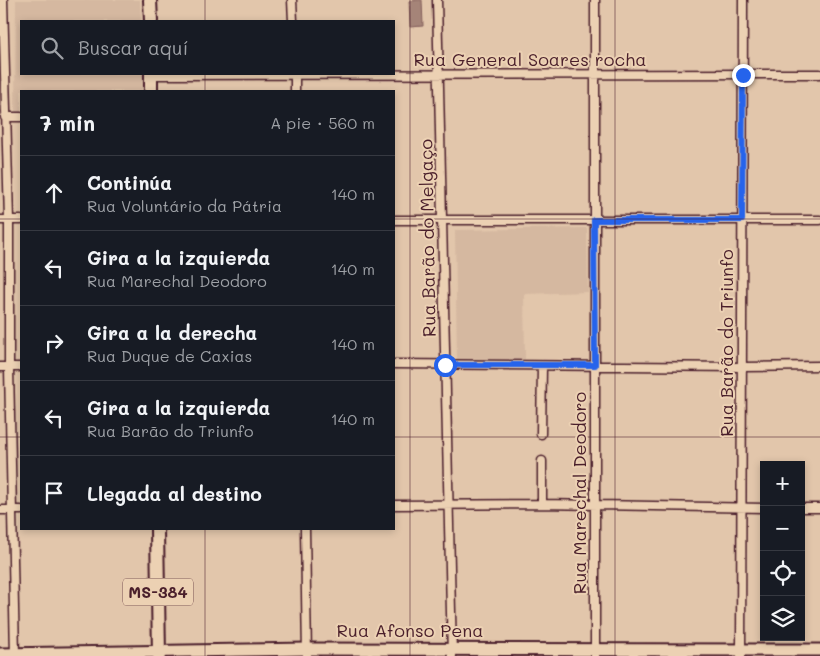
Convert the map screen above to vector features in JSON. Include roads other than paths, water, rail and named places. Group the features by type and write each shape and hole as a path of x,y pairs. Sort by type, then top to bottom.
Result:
{"main road":[{"path":"150,0 150,20"},
{"path":"151,75 151,90"},
{"name":"MS-384","path":"157,530 159,654"}],"street":[{"path":"3,0 9,220 9,368 15,655"},
{"path":"292,0 293,20"},
{"name":"Rua Barão do Melgaço","path":"437,0 452,652"},
{"name":"Rua Marechal Deodoro","path":"595,0 595,653"},
{"name":"Rua Barão do Triunfo","path":"741,652 743,0"},
{"name":"Rua General Soares rocha","path":"295,75 820,74"},
{"path":"295,75 295,90"},
{"path":"5,117 20,117"},
{"path":"0,220 20,220"},
{"path":"395,220 820,220"},
{"path":"395,364 820,366"},
{"path":"541,434 542,366"},
{"path":"0,367 20,367"},
{"path":"542,462 542,504"},
{"path":"395,505 542,504 760,508"},
{"path":"805,508 820,508"},
{"path":"0,510 20,510"},
{"path":"305,530 307,652"},
{"name":"Rua Afonso Pena","path":"0,654 595,653 820,650"}]}
